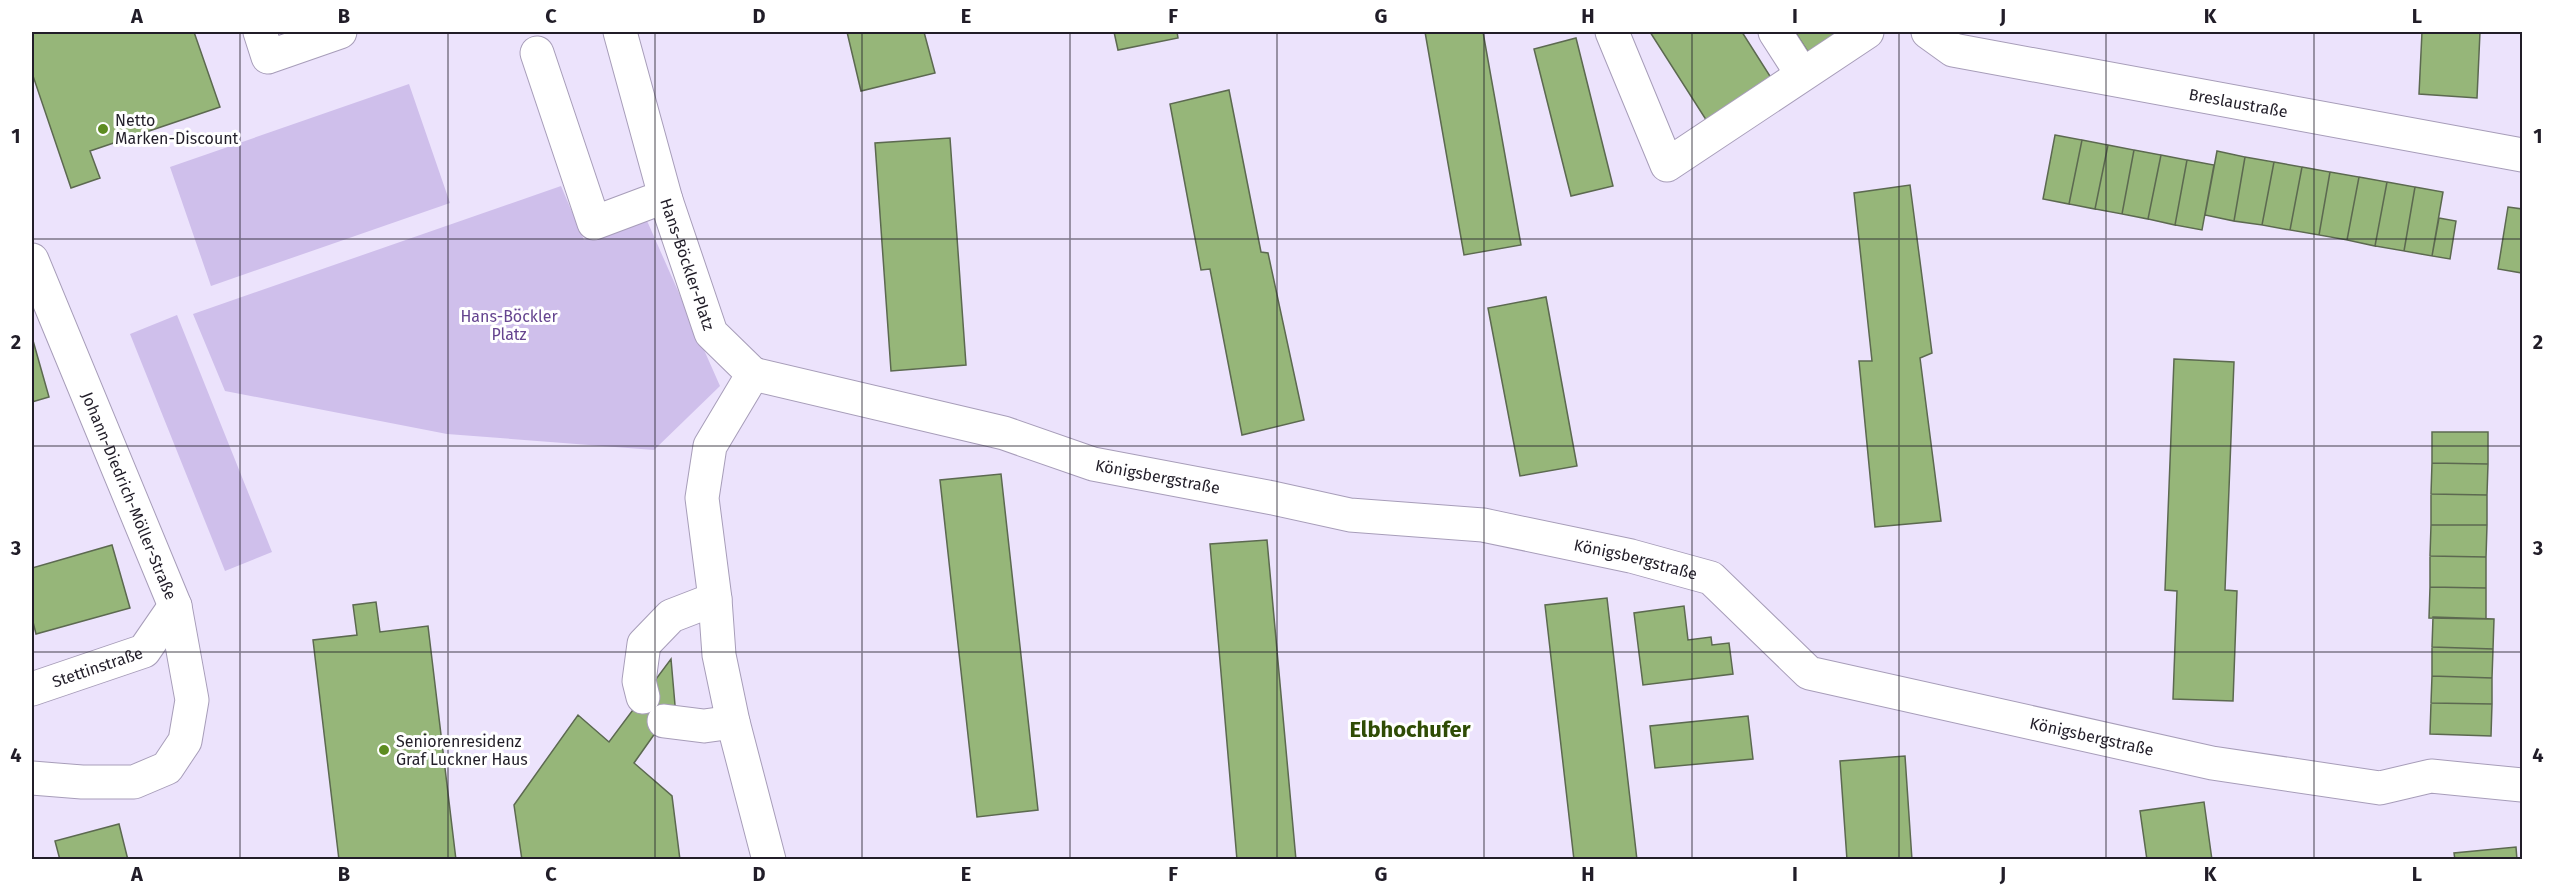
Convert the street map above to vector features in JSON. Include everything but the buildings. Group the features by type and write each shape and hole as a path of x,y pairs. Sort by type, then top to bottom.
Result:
{"street":[{"path":"260,32 268,57 340,32"},
{"name":"Hans-Böckler-Platz","path":"620,32 666,200 711,333 753,374"},
{"path":"1612,32 1667,165 1867,32"},
{"path":"1775,32 1802,74"},
{"name":"Breslaustraße","path":"1940,41 2523,155"},
{"path":"537,53 594,223 650,202 666,200"},
{"name":"Johann-Diedrich-Möller-Straße","path":"32,260 175,606 192,700 184,741 167,768 134,782 82,782 32,778"},
{"path":"753,374 710,446 702,498 715,599 719,655 733,722 769,860"},
{"name":"Königsbergstraße","path":"753,374 1004,433 1093,464 1350,515 1483,525 1606,549 1688,572 1711,579 1809,674 2258,771 2380,788 2431,776 2523,785"},
{"path":"715,599 671,616 644,644 639,681 654,709 704,726 733,722"},
{"name":"Stettinstraße","path":"32,689 144,651 175,606"}],"green space":[{"path":"409,84 450,203 211,286 170,167"},
{"name":"Hans-Böckler Platz","path":"561,186 584,240 644,214 720,386 654,450 447,434 225,391 193,314"},
{"path":"177,315 272,552 225,571 130,334"}],"place":[{"name":"Netto Marken-Discount","path":"103,129"},
{"name":"Seniorenresidenz Graf Luckner Haus","path":"384,750"}],"district":[{"name":"Elbhochufer","path":"1410,729"}]}
